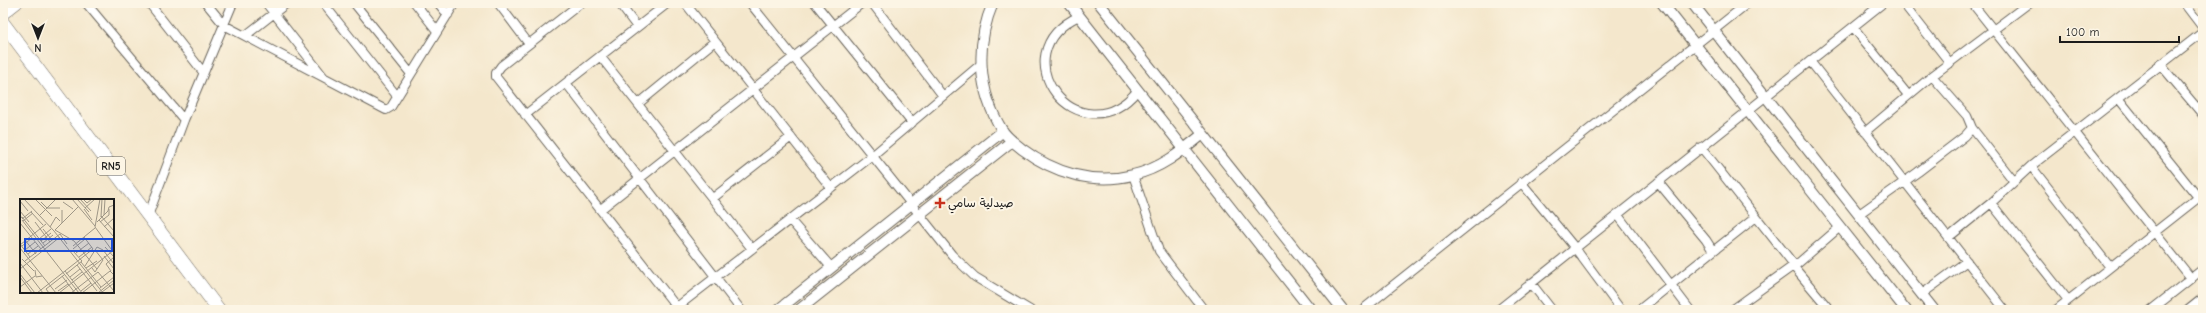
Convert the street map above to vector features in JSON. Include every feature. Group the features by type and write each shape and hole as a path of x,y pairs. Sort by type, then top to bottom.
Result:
{"main road":[{"path":"3,14 17,3"},
{"name":"RN5","path":"3,23 219,310"}],"street":[{"path":"86,3 184,120"},
{"path":"149,3 203,72"},
{"path":"206,3 224,25 386,110 391,107 455,3"},
{"path":"148,216 203,72 233,3"},
{"path":"266,3 325,78"},
{"path":"245,36 287,3"},
{"path":"323,3 397,96"},
{"path":"354,3 411,74"},
{"path":"415,3 437,32"},
{"path":"438,3 448,14"},
{"path":"498,3 529,44"},
{"path":"581,3 501,66 496,75 525,115 601,209 678,309 716,277 872,156 981,64"},
{"path":"619,3 637,27"},
{"path":"525,115 668,3"},
{"path":"685,3 831,188"},
{"path":"750,3 910,205 964,268 988,286 1030,310"},
{"path":"815,3 912,123"},
{"path":"601,209 862,3"},
{"path":"872,3 943,96"},
{"path":"993,3 983,32 981,64 987,96 1003,131 1012,140 1051,167 1071,174 1105,178 1133,175 1151,169 1184,150 1203,134"},
{"path":"1069,3 1311,310"},
{"path":"1100,3 1343,310"},
{"path":"1662,3 1904,309"},
{"path":"1692,3 1934,310"},
{"path":"1362,310 1521,182 1748,3"},
{"path":"1498,310 1883,3"},
{"path":"1903,3 1950,63"},
{"path":"1972,3 2191,278"},
{"path":"1865,132 1932,76 1994,31 2029,3"},
{"path":"2184,3 2203,28"},
{"path":"1079,16 1059,28 1047,49 1045,72 1055,94 1074,109 1097,114 1120,107 1137,91"},
{"path":"1852,27 1908,95"},
{"path":"1949,238 1991,203 2013,180 2203,32"},
{"path":"638,104 715,42"},
{"path":"600,56 752,249"},
{"path":"1810,61 2005,310"},
{"path":"2160,64 2203,114"},
{"path":"1932,76 1971,121 1972,128 2013,180"},
{"path":"566,83 741,310"},
{"path":"2056,310 2201,196 2118,98"},
{"path":"1859,214 1965,136 1972,128"},
{"path":"778,310 1003,131"},
{"path":"713,198 791,137"},
{"path":"799,310 1012,140"},
{"path":"1702,147 1830,310"},
{"path":"2031,166 2110,267"},
{"path":"1133,175 1158,251 1204,310"},
{"path":"1521,182 1575,248 1621,310"},
{"path":"1658,182 1713,251"},
{"path":"1991,203 2068,300"},
{"path":"1617,214 1690,310"},
{"path":"1639,310 1756,217"},
{"path":"790,220 831,267"},
{"path":"1732,310 1794,266 1840,227"},
{"path":"1922,294 1967,261"},
{"path":"2151,310 2203,269"},
{"path":"1531,283 1552,310"},
{"path":"2188,310 2203,298"}],"place":[{"name":"صيدلية سامي","path":"940,203"}]}
